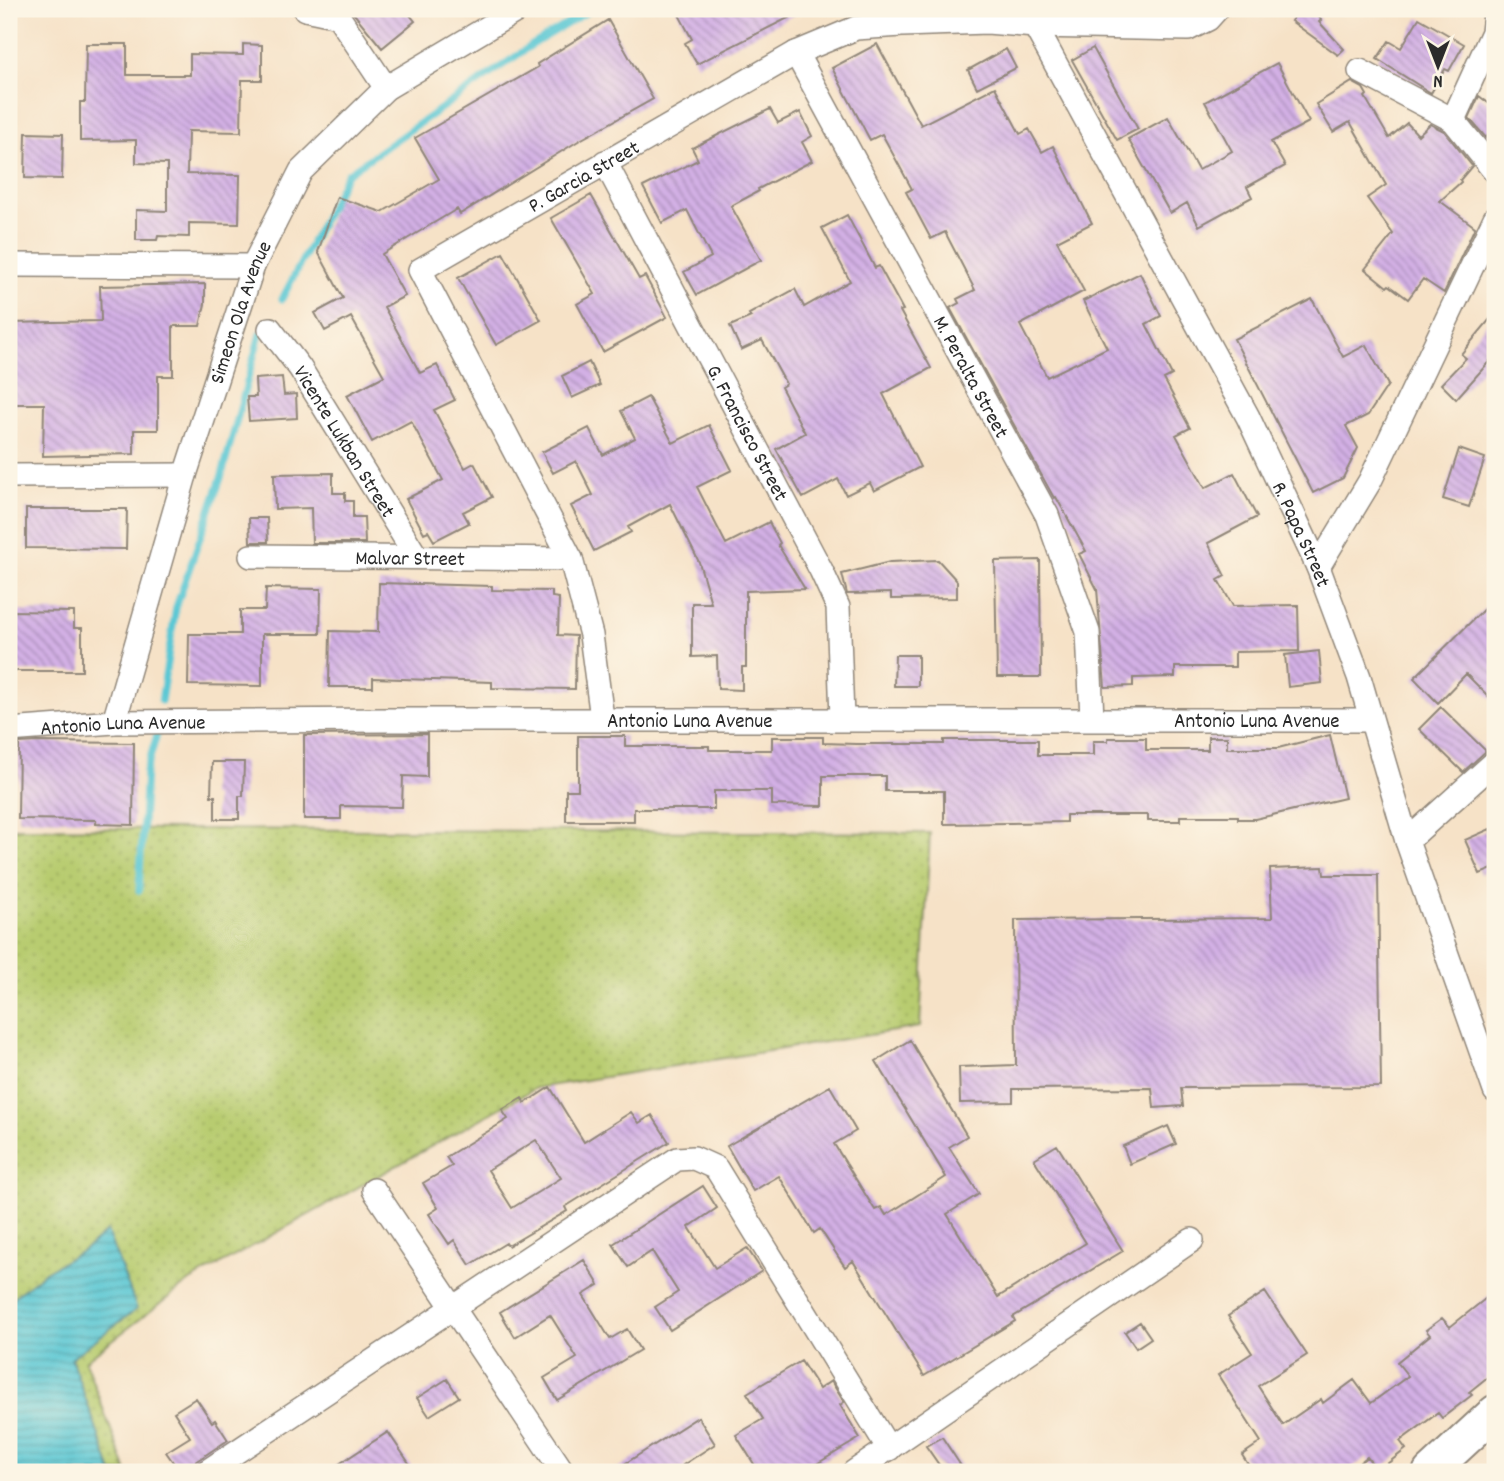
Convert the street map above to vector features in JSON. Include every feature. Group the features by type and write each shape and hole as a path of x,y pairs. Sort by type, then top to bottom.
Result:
{"main road":[{"path":"1430,1472 1495,1412"}],"street":[{"path":"305,9 338,16 386,88"},
{"name":"Simeon Ola Avenue","path":"114,722 185,475 253,266 301,171 386,88 519,9"},
{"name":"P. Garcia Street","path":"602,718 591,635 571,559 420,270 796,53 856,28 1032,18 1188,29 1208,19 1217,9"},
{"path":"1453,120 1493,32 1495,14"},
{"name":"R. Papa Street","path":"1032,18 1248,417 1318,567 1359,677 1407,841 1495,1091"},
{"name":"M. Peralta Street","path":"796,53 1047,514 1088,632 1092,718"},
{"path":"1360,71 1453,120 1495,172"},
{"name":"G. Francisco Street","path":"605,162 796,522 838,607 842,718"},
{"path":"1318,567 1370,481 1495,218"},
{"path":"9,265 253,266"},
{"name":"Vicente Lukban Street","path":"271,329 300,368 416,556"},
{"path":"9,476 185,475"},
{"name":"Malvar Street","path":"251,556 571,559"},
{"name":"Antonio Luna Avenue","path":"9,730 114,722 602,718 1370,720"},
{"path":"1407,841 1495,762"},
{"path":"206,1472 677,1159 694,1158 716,1168 889,1449"},
{"path":"374,1190 563,1472"},
{"path":"855,1472 1192,1240"}],"green space":[{"path":"9,828 930,833 920,1027 536,1088 190,1281 85,1361 127,1472 9,1472"}],"water":[{"path":"107,1231 137,1309 71,1358 112,1472 9,1472 9,1301 45,1272 87,1248"}],"building":[{"path":"350,9 405,9 415,21 382,48"},
{"path":"676,9 806,9 697,64 685,43 692,39"},
{"path":"1300,9 1314,9 1321,20 1319,22 1344,49 1338,55 1291,21"},
{"path":"1419,18 1464,44 1449,71 1445,69 1431,93 1377,59 1389,41 1401,48"},
{"path":"608,20 653,99 580,140 460,214 457,209 382,254 405,296 384,307 420,373 437,365 455,400 434,410 465,468 474,463 492,497 463,512 469,523 434,541 428,531 424,533 406,499 443,480 411,421 372,442 347,395 384,376 351,317 325,331 315,313 343,298 318,252 337,197 382,212 439,179 415,138 538,67 537,64"},
{"path":"86,44 127,44 127,75 190,75 190,54 243,55 243,44 262,45 262,80 242,80 241,132 188,131 187,174 240,175 239,224 189,223 189,237 158,236 157,240 136,240 136,210 167,211 167,164 136,163 136,140 80,141 80,102 85,102"},
{"path":"877,44 921,125 995,87 1020,134 1029,129 1042,152 1053,146 1092,223 1057,241 1084,291 1020,325 1047,377 1107,348 1083,301 1140,273 1161,316 1146,324 1172,375 1164,379 1190,428 1176,435 1205,488 1234,473 1257,517 1208,543 1225,576 1218,580 1233,606 1298,605 1299,651 1235,652 1235,667 1175,667 1175,677 1133,678 1133,686 1105,687 1097,589 1079,554 1086,551 950,308 959,303 957,299 975,290 945,232 931,239 906,192 912,189 882,134 870,140 832,68"},
{"path":"1093,48 1138,129 1117,140 1072,60"},
{"path":"1006,49 1016,68 977,88 968,70"},
{"path":"1277,63 1309,122 1271,142 1285,166 1247,187 1252,197 1199,226 1187,203 1170,213 1128,139 1168,117 1198,170 1232,151 1205,102"},
{"path":"1352,82 1363,88 1367,95 1365,97 1389,138 1407,123 1418,135 1430,124 1444,131 1472,166 1461,182 1440,201 1475,227 1444,293 1423,279 1408,299 1389,285 1387,287 1365,269 1393,234 1367,198 1386,185 1350,122 1333,132 1316,104"},
{"path":"1479,96 1495,108 1495,125 1486,138 1469,118"},
{"path":"770,109 778,123 800,112 812,136 802,142 812,161 731,206 761,260 697,295 684,272 711,257 687,210 662,223 643,187 698,160 692,148"},
{"path":"26,133 63,134 62,179 25,178"},
{"path":"591,195 639,279 645,276 667,317 603,352 577,304 595,294 551,218"},
{"path":"847,215 875,268 879,266 931,368 883,394 920,467 874,491 870,483 846,495 838,479 803,498 776,449 805,433 781,387 786,384 762,340 741,350 730,326 751,317 749,314 795,289 804,307 850,281 822,228"},
{"path":"503,253 541,320 496,345 458,278"},
{"path":"205,284 205,304 200,326 173,326 173,376 158,376 158,430 134,430 134,454 43,456 44,404 9,404 9,323 101,321 100,286"},
{"path":"1312,299 1343,357 1366,345 1388,385 1368,415 1346,426 1358,448 1343,478 1313,493 1234,339"},
{"path":"1495,313 1495,355 1456,399 1441,384 1466,358 1461,354"},
{"path":"589,362 600,385 572,398 562,376"},
{"path":"282,377 284,395 296,394 297,418 249,421 247,397 256,397 255,379"},
{"path":"648,397 673,443 709,425 732,470 697,487 726,544 769,522 780,543 778,545 805,589 746,591 746,667 742,667 742,690 718,689 717,656 692,657 692,603 711,603 699,562 670,504 628,527 631,532 594,551 571,506 593,495 576,461 553,473 542,452 589,428 603,455 635,438 621,411"},
{"path":"1459,449 1485,458 1469,507 1443,499"},
{"path":"333,473 333,493 345,493 345,501 353,501 353,517 364,517 365,543 312,543 311,508 275,509 274,474"},
{"path":"26,509 127,509 126,549 26,548"},
{"path":"249,518 267,518 268,542 250,542"},
{"path":"938,560 957,581 957,598 891,599 891,593 847,594 842,574 890,562"},
{"path":"1040,560 1041,677 997,677 995,561"},
{"path":"379,583 492,586 492,590 552,591 552,597 559,598 558,635 576,636 575,689 492,688 492,682 373,678 373,687 329,687 330,631 378,632"},
{"path":"266,588 321,589 320,634 262,634 262,686 188,685 189,634 240,634 240,610 265,610"},
{"path":"1495,598 1495,703 1466,674 1438,703 1414,678"},
{"path":"9,611 74,612 74,628 82,628 82,671 9,671"},
{"path":"1319,651 1322,683 1288,687 1285,655"},
{"path":"895,655 918,655 918,686 894,686"},
{"path":"1441,707 1486,751 1463,772 1419,729"},
{"path":"427,734 427,777 403,776 402,807 341,806 341,819 304,819 304,735"},
{"path":"1330,735 1345,798 1255,819 1238,819 1238,816 1180,816 1180,821 1148,821 1148,815 1066,815 1066,822 944,824 944,791 885,791 885,776 823,776 823,806 772,805 772,791 714,791 714,809 634,809 634,821 566,821 566,790 578,790 578,736 625,736 625,746 709,746 709,750 772,750 772,737 823,737 823,743 856,744 1038,740 1038,755 1093,755 1093,741 1108,741 1108,738 1146,738 1146,750 1208,750 1208,737 1227,737 1227,748 1278,748"},
{"path":"19,743 134,743 133,825 96,824 96,820 18,819"},
{"path":"212,762 244,762 239,819 215,819 215,796 211,796"},
{"path":"1490,829 1495,840 1495,868 1480,874 1465,840"},
{"path":"1323,867 1324,875 1378,875 1381,1087 1181,1088 1183,1106 1154,1108 1152,1088 1013,1089 1013,1102 960,1103 959,1067 1016,1065 1015,920 1272,918 1270,869"},
{"path":"910,1040 967,1136 949,1147 979,1194 947,1214 998,1297 1086,1243 1034,1159 1057,1145 1123,1251 1013,1317 1015,1321 924,1376 853,1261 845,1267 820,1229 814,1233 779,1176 753,1191 727,1146 830,1086 856,1131 834,1144 875,1210 881,1207 886,1215 946,1177 876,1061"},
{"path":"550,1087 584,1142 631,1112 639,1123 652,1115 669,1142 565,1207 567,1211 470,1265 454,1240 449,1244 429,1214 438,1208 423,1183 452,1166 446,1157 508,1119 502,1110 522,1098 525,1103","holes":["536,1140 561,1178 512,1208 488,1170"]},
{"path":"1168,1126 1176,1144 1130,1164 1123,1146"},
{"path":"703,1186 717,1208 689,1227 715,1268 747,1248 762,1271 670,1330 655,1307 678,1292 652,1251 628,1267 613,1244"},
{"path":"584,1260 599,1285 583,1295 610,1339 627,1329 640,1350 557,1400 544,1378 577,1358 550,1315 515,1337 500,1312"},
{"path":"1495,1291 1495,1371 1469,1392 1472,1395 1442,1418 1438,1413 1400,1441 1406,1449 1378,1471 1367,1457 1347,1472 1253,1472 1242,1455 1261,1442 1218,1375 1252,1353 1228,1316 1265,1292 1307,1355 1258,1386 1283,1425 1321,1399 1323,1403 1354,1380 1371,1403 1408,1376 1397,1362 1430,1335 1426,1330 1442,1318 1450,1327"},
{"path":"1140,1322 1151,1338 1136,1348 1125,1332"},
{"path":"801,1361 819,1389 831,1381 844,1402 840,1405 860,1438 803,1472 759,1472 736,1435 763,1419 747,1393"},
{"path":"447,1379 459,1397 429,1416 417,1398"},
{"path":"196,1398 228,1440 180,1472 166,1452 190,1437 174,1412"},
{"path":"698,1417 715,1444 683,1465 688,1472 612,1472"},
{"path":"388,1432 415,1472 327,1472"},
{"path":"942,1437 965,1472 944,1472 926,1446"}],"waterway":[{"path":"282,299 347,174 532,45 592,9"},
{"path":"161,701 176,607 222,475 260,334"},
{"path":"139,891 146,771 159,728"}]}
